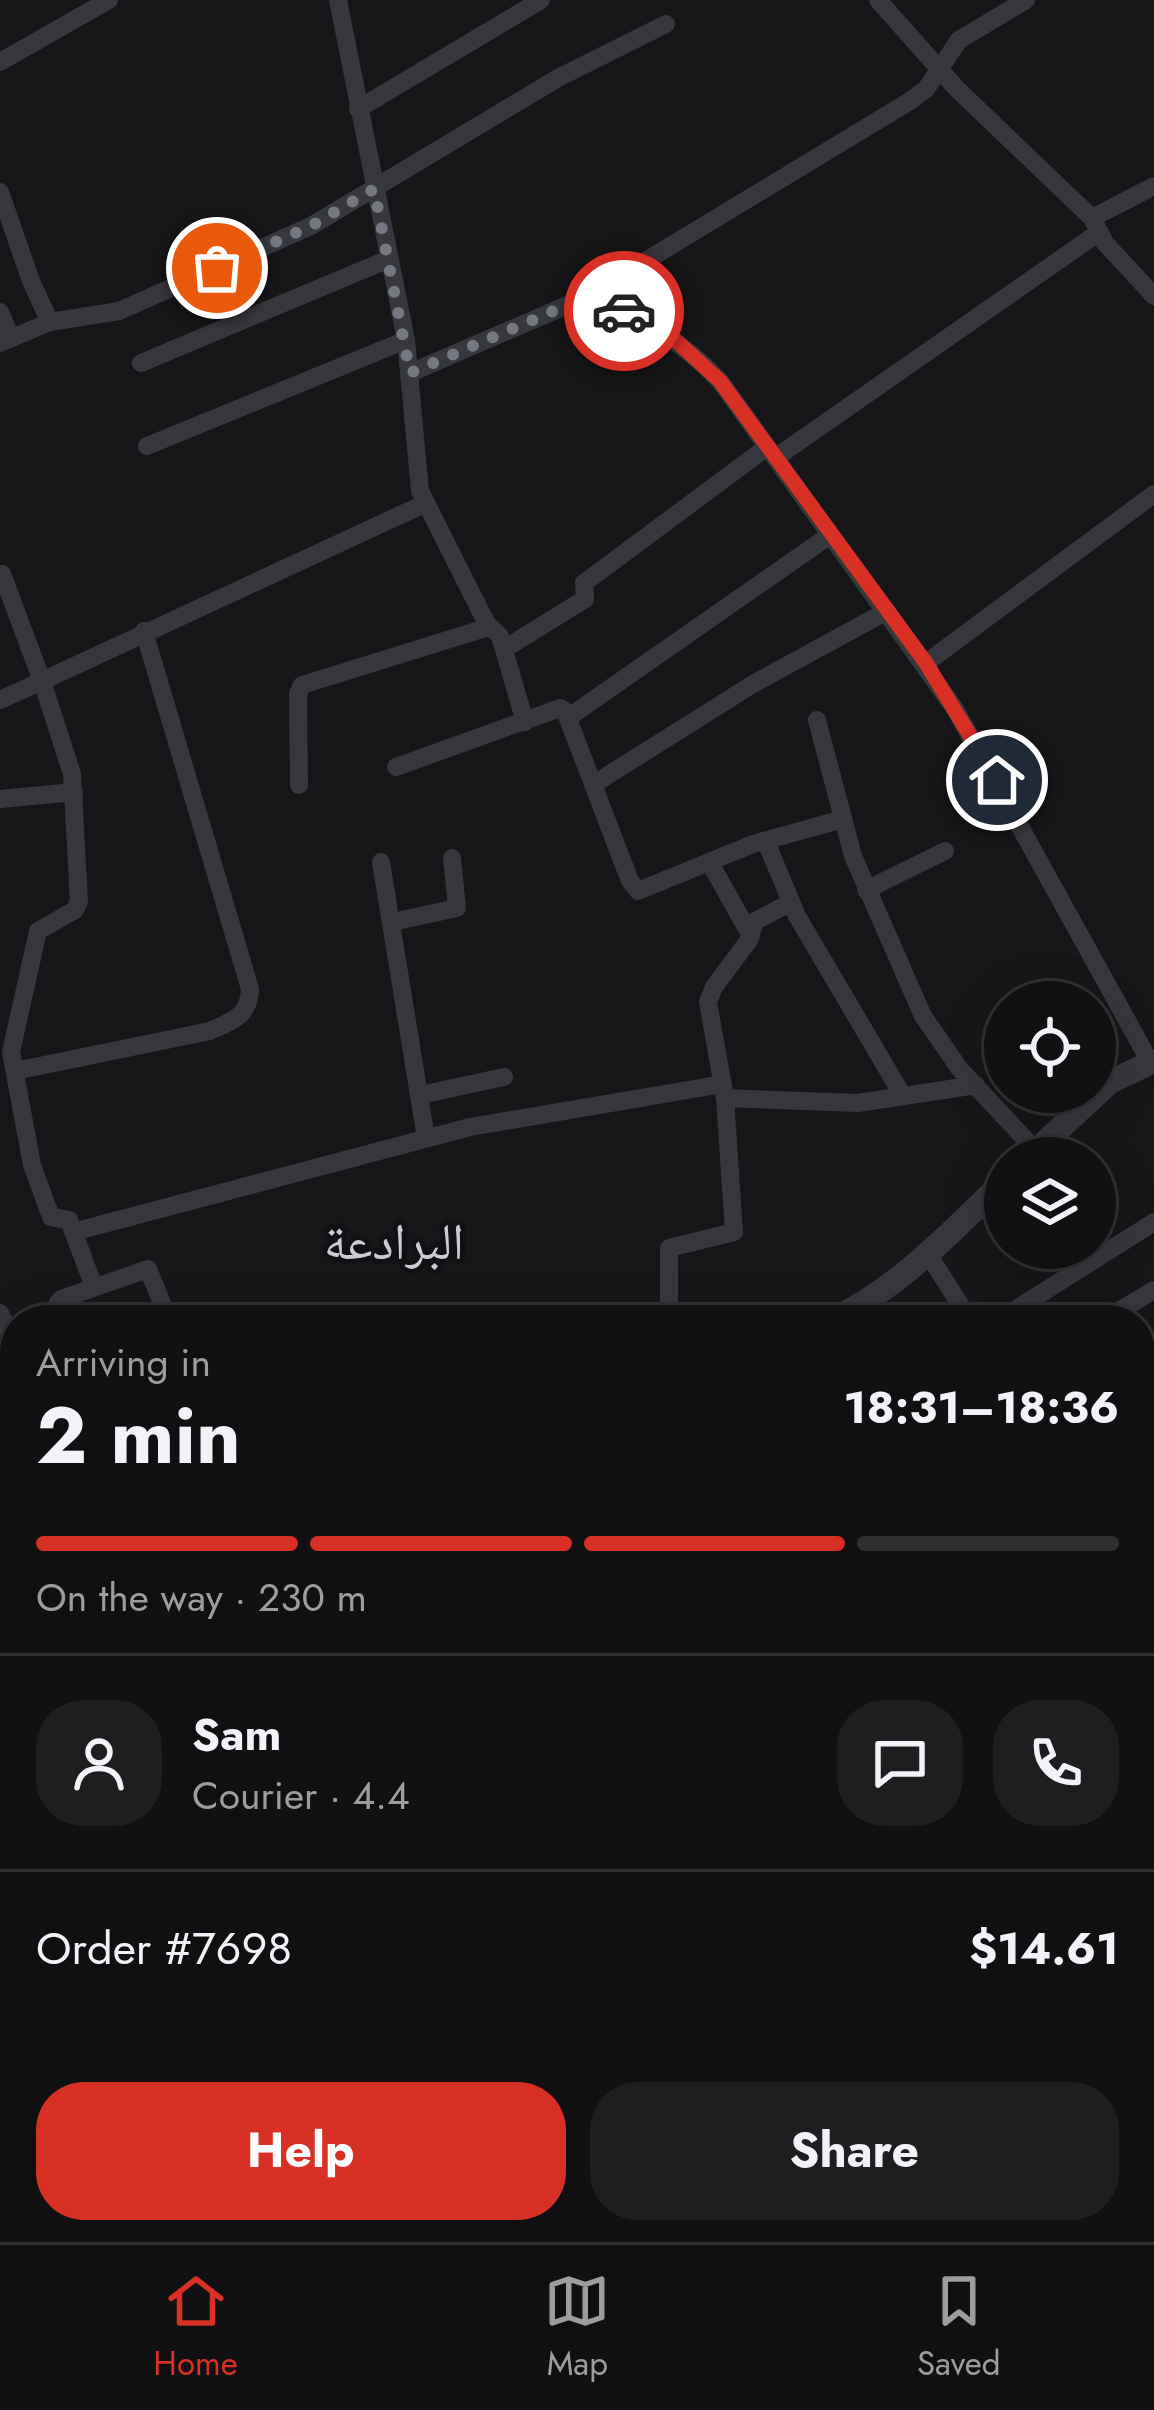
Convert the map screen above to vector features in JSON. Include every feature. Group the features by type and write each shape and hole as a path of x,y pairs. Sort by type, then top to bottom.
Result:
{"street":[{"path":"0,62 109,0"},
{"path":"358,109 541,0"},
{"path":"878,0 939,71 1095,225 1154,296"},
{"path":"410,373 586,297 910,101 939,71 958,40 1026,0"},
{"path":"340,1 406,340 417,478 424,504 489,627 500,635 524,722"},
{"path":"0,312 5,341 50,322 140,303 311,226 558,78 666,24"},
{"path":"505,649 585,599 584,583 1154,187"},
{"path":"0,192 50,322"},
{"path":"141,362 389,260"},
{"path":"586,297 646,321 698,358 720,381 926,663 1149,1048 1050,1137"},
{"path":"148,446 406,340"},
{"path":"926,663 1154,494"},
{"path":"0,700 424,504"},
{"path":"569,717 830,535"},
{"path":"2,574 68,757 79,901 75,910 38,931 13,1032 15,1071 37,1183 49,1215 67,1219 94,1288"},
{"path":"594,784 753,684 887,611"},
{"path":"299,785 298,694 302,685 489,627"},
{"path":"15,1071 210,1031 240,1018 250,1004 250,989 144,632"},
{"path":"396,766 560,708 569,717 634,889 644,891 766,842 843,819"},
{"path":"817,720 866,890 923,1016 946,1052 1018,1137"},
{"path":"0,799 74,793"},
{"path":"766,842 790,903 903,1096"},
{"path":"866,890 945,851"},
{"path":"392,922 457,908 452,858"},
{"path":"381,862 426,1138"},
{"path":"710,863 751,936"},
{"path":"669,1305 669,1248 729,1236 735,1229 724,1091 708,1003 758,918 790,903"},
{"path":"420,1095 504,1077"},
{"path":"73,1232 510,1119 724,1091 844,1104 976,1084"},
{"path":"868,1305 984,1200"},
{"path":"1023,1305 1154,1222"},
{"path":"928,1254 960,1305"},
{"path":"60,1305 58,1300 148,1269 163,1305"}],"way so far":[{"path":"217,268 311,226 374,189 410,373 586,297 624,311"}],"district":[{"name":"البرادعة","path":"394,1241"}],"route":[{"path":"624,311 673,338 720,381 926,663 997,780"}]}
